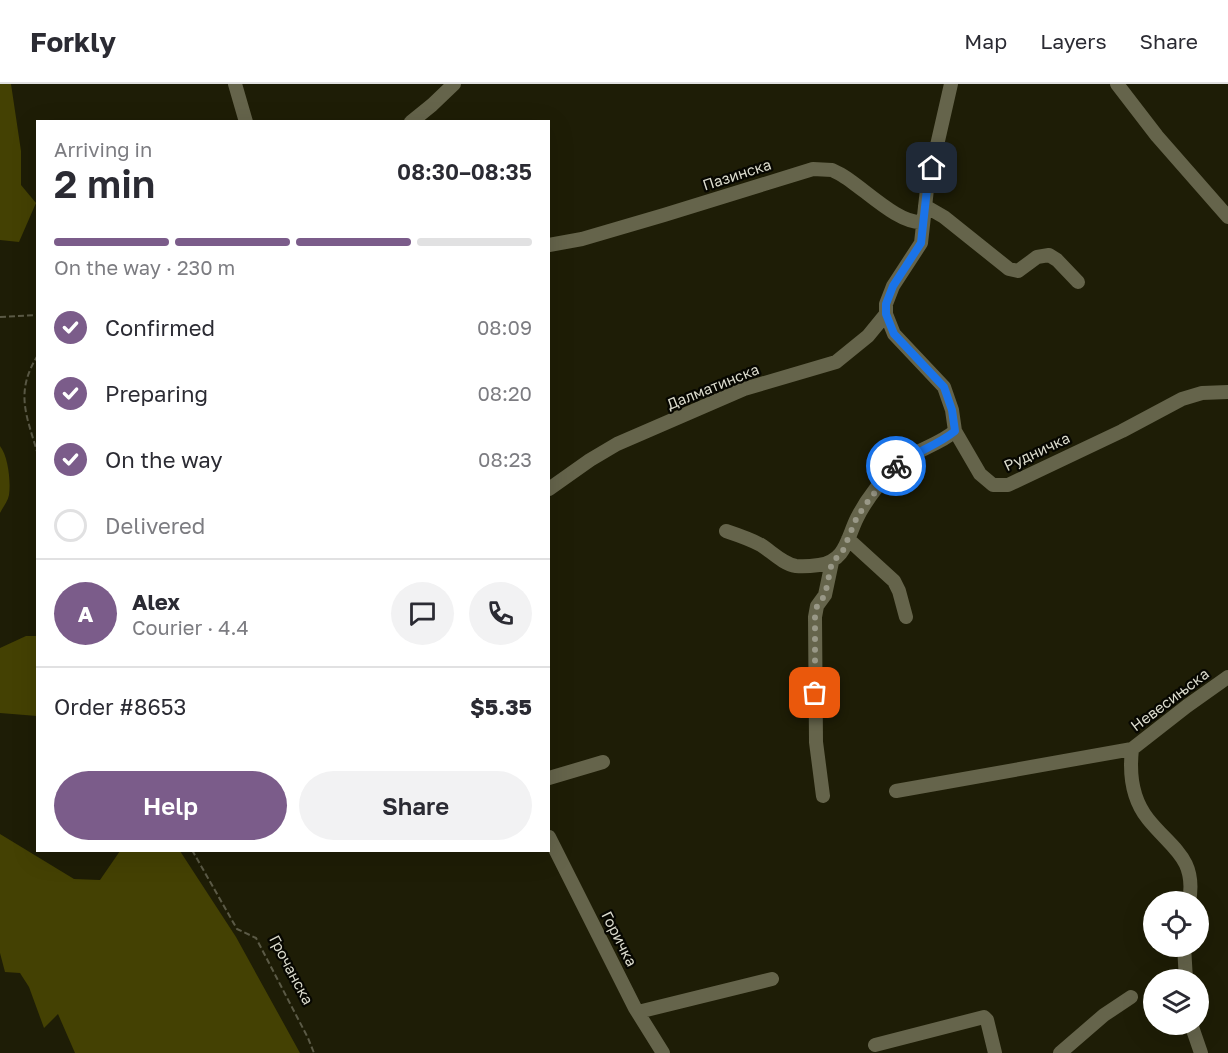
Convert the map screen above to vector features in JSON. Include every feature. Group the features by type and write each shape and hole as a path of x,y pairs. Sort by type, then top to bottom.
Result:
{"street":[{"path":"235,84 245,120"},
{"path":"433,84 440,97"},
{"path":"413,120 454,84"},
{"path":"886,314 886,304 893,286 921,243 925,206 951,84"},
{"path":"1117,84 1157,136 1228,217"},
{"name":"Пазинска","path":"550,245 582,239 800,171 813,169 832,170 899,216 918,223 923,222"},
{"path":"925,206 944,217 1009,268 1018,271 1037,257 1049,255 1078,282"},
{"name":"Рудничка","path":"886,314 894,334 944,387 952,410 955,431 984,479 993,485 1003,486 1122,431 1182,399 1202,393 1228,392"},
{"name":"Далматинска","path":"550,488 590,460 618,444 744,389 836,362 868,336 886,314"},
{"path":"726,531 760,544 796,566 816,566 832,562 842,553 857,517 896,466 903,460 939,443 955,431"},
{"path":"848,539 894,581 906,617"},
{"path":"823,796 816,742 815,617 817,606 825,595 832,562"},
{"name":"Невесињска","path":"1132,749 1228,677"},
{"path":"896,791 1132,749 1130,774 1133,790 1149,821 1178,850 1185,862 1191,876 1190,891"},
{"path":"550,778 603,762"},
{"name":"Горичка","path":"550,839 638,1012 663,1053"},
{"path":"638,1012 772,980"},
{"path":"1060,1053 1104,1016 1131,997"},
{"path":"875,1045 984,1017 987,1020 995,1053"},
{"path":"1195,1035 1201,1053"}],"path":[{"path":"0,317 36,315"},
{"path":"36,358 28,372 24,394 36,446"},
{"name":"Грочанска","path":"193,852 237,929 256,938 314,1053"}],"shaded area":[{"path":"0,84 11,84 21,151 21,185 36,203 19,242 0,240"},
{"path":"0,446 7,462 10,483 8,497 0,513"},
{"path":"26,636 36,636 36,716 0,713 0,648"},
{"path":"0,834 74,879 100,880 119,852 181,852 236,937 300,1053 75,1053 58,1014 44,1028 29,987 20,973 5,972 0,953"}],"way so far":[{"path":"815,693 815,617 817,606 825,595 832,562 842,553 857,517 896,466"}],"route":[{"path":"896,466 903,460 948,438 955,431 952,410 944,387 894,334 886,314 886,304 893,286 921,243 927,189 932,168"}]}
